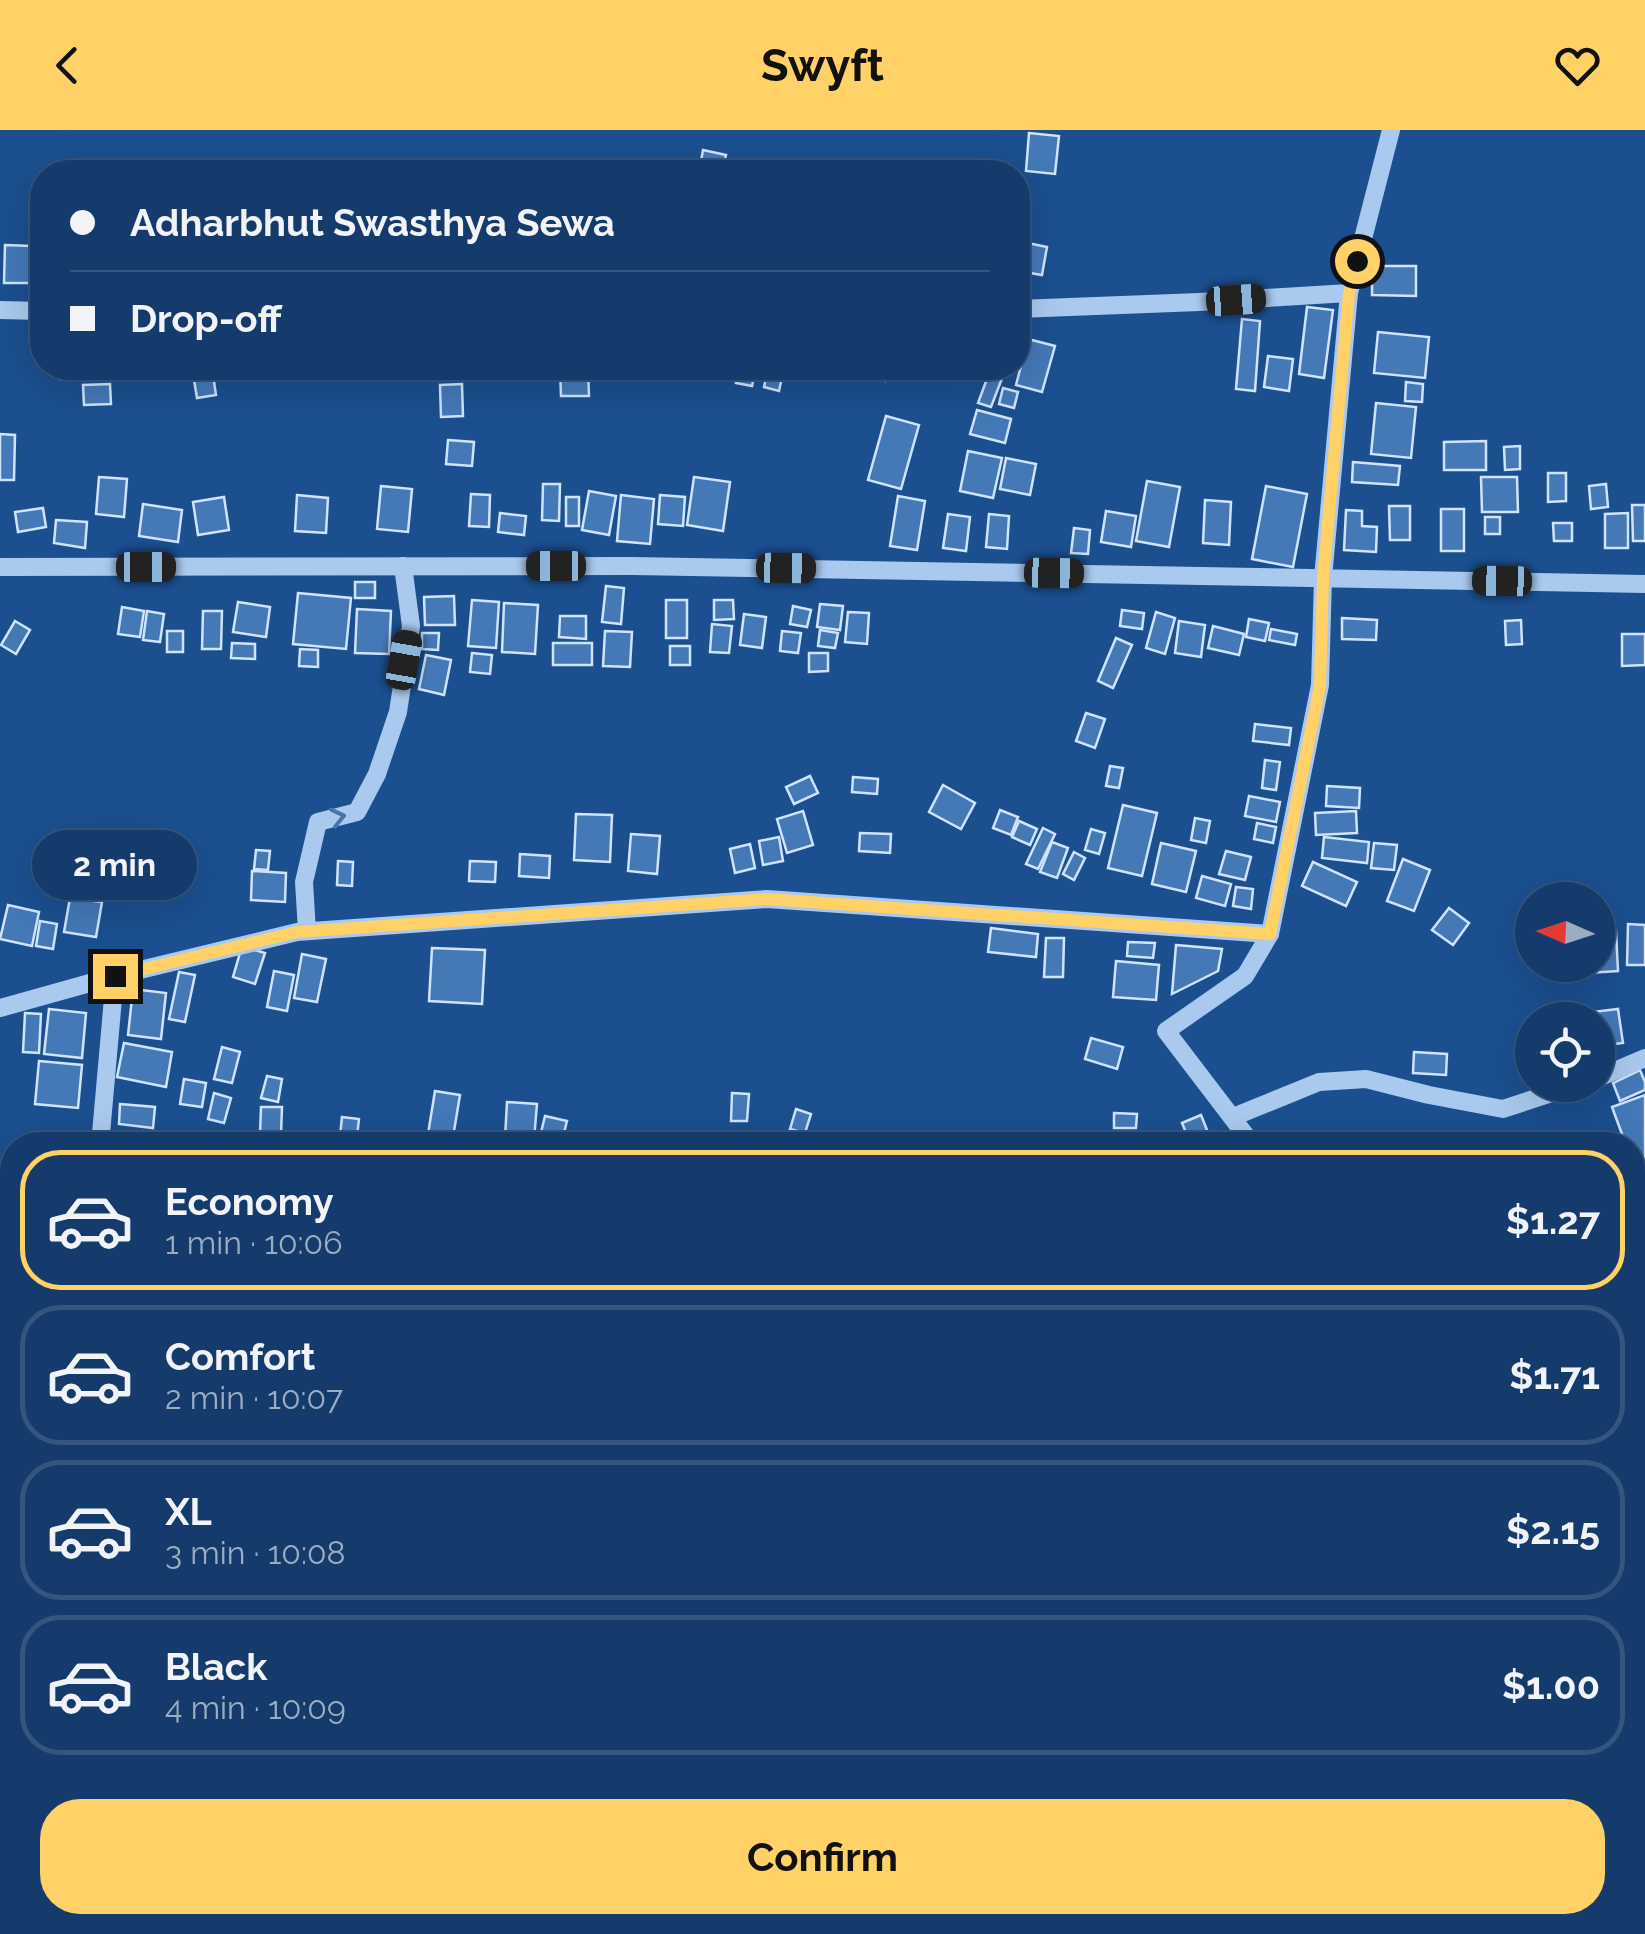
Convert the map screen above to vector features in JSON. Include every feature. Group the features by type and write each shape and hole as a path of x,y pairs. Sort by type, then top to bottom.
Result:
{"street":[{"path":"1244,1132 1166,1031 1245,976 1270,934 1320,685 1323,578 1349,293 1391,130"},
{"path":"1030,309 1349,293"},
{"path":"0,310 30,311"},
{"path":"307,932 304,882 318,822 357,812 378,774 398,712 411,626 403,566"},
{"path":"0,567 632,566 1645,584"},
{"path":"0,1008 115,976 307,932 767,899 1270,934"},
{"path":"101,1132 115,976"},
{"path":"1615,1071 1645,1058"},
{"path":"1233,1117 1319,1082 1366,1079 1503,1109 1524,1102"}],"building":[{"path":"1029,133 1059,136 1055,174 1030,171 1030,160 1027,160"},
{"path":"703,150 726,155 725,160 701,160"},
{"path":"1030,243 1047,247 1042,275 1030,273"},
{"path":"5,245 30,246 30,283 4,283"},
{"path":"1372,266 1416,266 1416,296 1372,295"},
{"path":"1307,307 1333,310 1324,378 1299,374"},
{"path":"1242,319 1260,321 1255,391 1236,389"},
{"path":"1378,332 1429,337 1425,378 1374,373"},
{"path":"1030,340 1055,346 1042,392 1016,385 1017,380 1030,380"},
{"path":"1268,356 1293,359 1289,391 1264,387"},
{"path":"194,380 214,380 216,395 197,398"},
{"path":"560,380 588,380 589,396 561,396"},
{"path":"737,380 753,380 752,386 736,383"},
{"path":"765,380 781,380 779,391 764,387"},
{"path":"987,380 1001,380 991,407 978,403"},
{"path":"1406,382 1423,384 1422,402 1405,401"},
{"path":"110,384 111,404 84,405 83,385"},
{"path":"462,384 463,416 441,417 440,385"},
{"path":"1003,388 1018,392 1014,408 999,404"},
{"path":"1376,403 1416,407 1411,458 1371,454"},
{"path":"977,410 1011,419 1005,443 970,434"},
{"path":"886,416 919,425 901,489 868,480"},
{"path":"0,434 15,435 14,480 0,480"},
{"path":"448,440 474,442 472,466 446,464"},
{"path":"1486,441 1486,470 1444,470 1444,442"},
{"path":"1520,446 1520,469 1505,470 1504,447"},
{"path":"968,451 1002,458 993,498 960,491"},
{"path":"1006,458 1036,464 1030,495 1000,489"},
{"path":"1353,462 1400,466 1398,485 1352,482"},
{"path":"1548,473 1566,473 1566,501 1548,502"},
{"path":"99,477 127,479 124,517 96,514"},
{"path":"694,477 730,482 723,531 687,525"},
{"path":"1481,477 1517,477 1518,512 1482,512"},
{"path":"1147,481 1180,487 1169,547 1136,541"},
{"path":"543,484 560,484 559,521 542,520"},
{"path":"1606,484 1608,507 1591,509 1589,486"},
{"path":"381,486 412,489 408,532 377,529"},
{"path":"1266,486 1307,494 1293,567 1252,559"},
{"path":"589,491 616,496 609,535 582,530"},
{"path":"471,494 490,495 489,527 469,526"},
{"path":"297,495 328,498 326,533 295,531"},
{"path":"621,495 654,499 650,544 617,541"},
{"path":"660,495 685,497 683,526 658,524"},
{"path":"898,496 925,501 917,550 890,546"},
{"path":"224,497 229,530 198,535 193,502"},
{"path":"566,497 579,497 579,526 566,526"},
{"path":"1205,500 1231,502 1229,545 1203,543"},
{"path":"143,504 182,510 178,542 139,536"},
{"path":"1632,505 1645,505 1645,541 1633,541"},
{"path":"1389,506 1410,506 1410,540 1390,540"},
{"path":"43,508 46,527 18,532 15,512"},
{"path":"1441,509 1464,509 1464,551 1441,551"},
{"path":"1346,510 1362,511 1362,526 1377,527 1376,552 1344,550"},
{"path":"1106,511 1136,516 1131,547 1101,542"},
{"path":"500,513 526,516 524,535 498,532"},
{"path":"1628,513 1628,548 1605,548 1605,514"},
{"path":"948,514 970,517 966,551 943,548"},
{"path":"989,514 1009,516 1007,549 986,547"},
{"path":"1485,517 1500,517 1500,534 1485,534"},
{"path":"56,520 87,522 85,548 54,543"},
{"path":"1553,523 1572,523 1572,541 1554,541"},
{"path":"1074,528 1090,530 1088,554 1071,553"},
{"path":"355,582 375,582 375,598 355,598"},
{"path":"606,586 624,588 621,624 602,622"},
{"path":"298,593 351,598 346,649 293,644"},
{"path":"454,596 455,625 425,625 424,597"},
{"path":"472,600 499,602 496,648 468,646"},
{"path":"666,600 687,600 687,638 666,638"},
{"path":"714,600 733,600 734,619 714,620"},
{"path":"238,602 270,607 266,637 233,632"},
{"path":"504,603 538,605 535,654 502,652"},
{"path":"820,604 843,606 840,630 817,627"},
{"path":"793,606 811,610 807,627 790,624"},
{"path":"122,607 144,611 140,637 118,634"},
{"path":"357,609 391,611 389,654 355,653"},
{"path":"1122,610 1144,613 1142,629 1120,626"},
{"path":"147,611 164,614 160,642 143,640"},
{"path":"203,611 222,611 221,649 202,649"},
{"path":"848,612 869,613 867,644 845,642"},
{"path":"1156,612 1175,618 1165,654 1146,648"},
{"path":"744,614 766,617 762,648 740,645"},
{"path":"560,616 586,616 586,639 559,637"},
{"path":"1342,618 1377,620 1376,640 1342,639"},
{"path":"1249,619 1269,623 1265,641 1246,637"},
{"path":"1521,620 1522,644 1506,645 1505,621"},
{"path":"15,621 30,630 16,654 1,645"},
{"path":"1179,621 1205,625 1201,657 1175,653"},
{"path":"712,624 732,626 729,653 710,652"},
{"path":"1213,626 1244,634 1239,655 1208,648"},
{"path":"1271,629 1297,634 1295,645 1269,640"},
{"path":"820,630 838,633 835,648 818,646"},
{"path":"167,631 183,631 183,652 167,652"},
{"path":"605,631 632,632 630,667 603,666"},
{"path":"782,631 801,633 798,653 780,651"},
{"path":"422,633 439,633 438,650 422,649"},
{"path":"1622,634 1645,634 1645,665 1622,666"},
{"path":"1116,638 1132,645 1113,688 1098,681"},
{"path":"232,643 255,644 255,659 231,658"},
{"path":"553,643 592,643 592,665 553,665"},
{"path":"670,646 690,646 690,665 670,665"},
{"path":"300,649 318,650 318,667 299,666"},
{"path":"472,653 492,655 490,674 470,672"},
{"path":"809,653 828,653 828,671 809,672"},
{"path":"426,655 451,660 444,695 419,689"},
{"path":"1086,713 1105,719 1095,748 1076,741"},
{"path":"1255,724 1291,728 1289,745 1253,741"},
{"path":"1265,760 1280,762 1276,790 1262,788"},
{"path":"1110,766 1123,768 1119,788 1106,786"},
{"path":"810,776 818,793 794,804 786,787"},
{"path":"853,777 878,779 877,794 852,792"},
{"path":"943,785 975,803 961,829 929,812"},
{"path":"1327,786 1360,788 1359,808 1326,806"},
{"path":"1249,796 1280,802 1276,822 1245,816"},
{"path":"1123,805 1157,813 1142,876 1108,868"},
{"path":"1000,810 1018,817 1011,835 993,828"},
{"path":"803,811 813,845 787,853 777,819"},
{"path":"1356,811 1357,833 1316,835 1315,813"},
{"path":"576,814 612,815 610,862 574,860"},
{"path":"1195,818 1210,821 1206,843 1191,840"},
{"path":"1019,821 1037,829 1030,845 1012,837"},
{"path":"1257,823 1276,827 1273,843 1254,839"},
{"path":"1043,828 1055,834 1038,869 1026,864"},
{"path":"1091,829 1105,833 1099,854 1085,850"},
{"path":"860,833 891,834 890,853 859,851"},
{"path":"631,834 660,836 657,874 628,871"},
{"path":"779,837 783,861 763,865 759,841"},
{"path":"1324,837 1369,842 1367,863 1322,858"},
{"path":"1052,842 1068,848 1057,878 1040,872"},
{"path":"1161,843 1196,851 1186,892 1152,884"},
{"path":"1374,843 1397,845 1394,870 1371,868"},
{"path":"750,844 755,868 735,873 730,849"},
{"path":"256,850 270,851 268,870 254,869"},
{"path":"1226,851 1251,857 1245,880 1219,874"},
{"path":"1074,852 1085,858 1074,880 1063,874"},
{"path":"520,854 550,856 549,878 519,876"},
{"path":"1403,859 1430,870 1414,911 1387,901"},
{"path":"338,861 353,862 352,886 337,885"},
{"path":"470,861 496,862 495,882 469,881"},
{"path":"1313,862 1357,882 1346,906 1302,886"},
{"path":"252,871 286,873 285,902 251,900"},
{"path":"1202,876 1231,884 1225,906 1196,898"},
{"path":"1236,887 1253,889 1251,909 1233,906"},
{"path":"70,898 102,902 96,937 64,932"},
{"path":"8,905 39,912 32,946 0,939"},
{"path":"1449,908 1469,923 1453,945 1432,930"},
{"path":"40,921 57,924 53,949 36,946"},
{"path":"1628,924 1645,925 1645,965 1627,965"},
{"path":"991,928 1038,934 1036,957 988,952"},
{"path":"1615,931 1618,971 1615,971"},
{"path":"1046,938 1064,938 1063,977 1044,977"},
{"path":"1128,942 1155,943 1153,958 1127,956"},
{"path":"1176,945 1222,949 1218,971 1172,994"},
{"path":"242,946 265,953 255,984 233,977"},
{"path":"432,948 485,950 482,1004 429,1001"},
{"path":"302,954 326,959 317,1002 294,998"},
{"path":"1116,961 1159,965 1156,1000 1113,997"},
{"path":"274,971 294,975 287,1011 267,1007"},
{"path":"179,972 195,975 185,1022 169,1019"},
{"path":"133,989 166,993 161,1039 128,1035"},
{"path":"49,1009 86,1013 82,1058 44,1054"},
{"path":"1618,1009 1623,1043 1615,1044"},
{"path":"25,1013 41,1014 39,1053 23,1052"},
{"path":"1091,1038 1123,1047 1117,1069 1085,1059"},
{"path":"124,1043 172,1052 166,1087 117,1077"},
{"path":"222,1047 240,1052 232,1083 214,1079"},
{"path":"1414,1052 1447,1054 1446,1075 1413,1073"},
{"path":"39,1061 82,1065 78,1108 35,1104"},
{"path":"1640,1070 1645,1090 1620,1101 1615,1082"},
{"path":"267,1076 282,1079 278,1102 261,1098"},
{"path":"184,1079 206,1083 202,1107 180,1104"},
{"path":"435,1091 460,1095 454,1132 428,1132"},
{"path":"214,1093 231,1098 224,1123 208,1119"},
{"path":"732,1093 749,1094 747,1121 731,1121"},
{"path":"1645,1095 1645,1132 1621,1132 1612,1107"},
{"path":"507,1102 537,1104 535,1132 505,1132"},
{"path":"120,1104 155,1107 153,1128 119,1124"},
{"path":"261,1107 282,1107 281,1132 260,1132"},
{"path":"796,1109 811,1114 805,1132 790,1129"},
{"path":"1114,1113 1137,1114 1136,1128 1114,1128"},
{"path":"1201,1115 1208,1132 1186,1132 1182,1123"},
{"path":"545,1116 567,1121 564,1132 541,1132"},
{"path":"342,1117 359,1119 358,1132 340,1132"}],"route":[{"path":"115,976 297,932 767,899 1270,934 1320,685 1323,578 1349,293 1357,261"}]}
